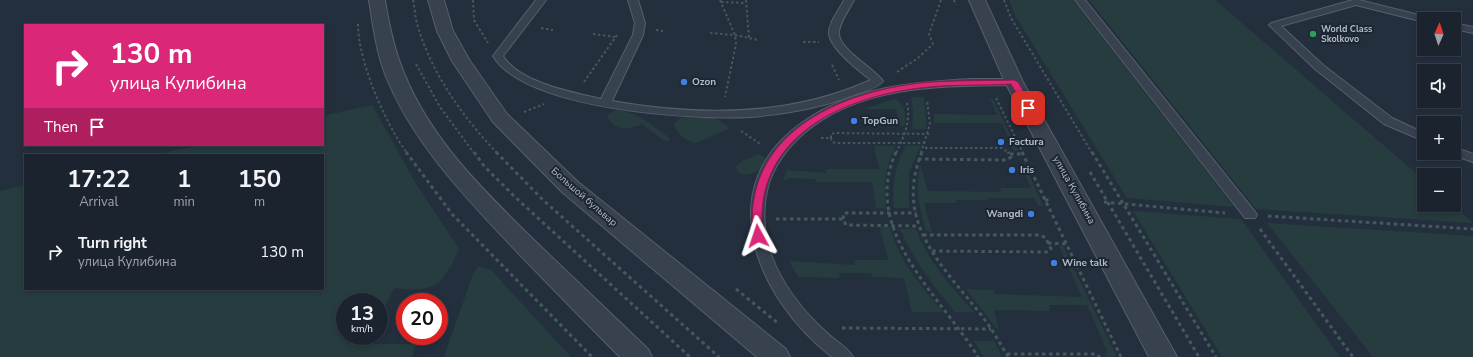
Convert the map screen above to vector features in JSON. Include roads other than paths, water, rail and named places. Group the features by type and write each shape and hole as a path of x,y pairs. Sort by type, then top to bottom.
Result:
{"street":[{"path":"377,0 378,15 386,53 398,82 417,119 447,161 510,230 638,357"},
{"name":"Большой бульвар","path":"436,0 445,31 461,61 500,118 570,187 776,357"},
{"name":"улица Кулибина","path":"967,4 1014,82 1163,357"}],"lane":[{"path":"541,0 498,56 509,70 531,81 605,103 657,111 721,114 777,110 809,105 846,95 878,81 841,46 835,36 835,29 849,0"},
{"path":"605,103 638,35 640,22 633,0"},
{"path":"1080,0 1250,215"},
{"path":"1417,17 1356,2 1274,25 1319,67 1388,121 1417,134"},
{"path":"1461,27 1473,30"},
{"path":"845,357 811,328 780,290 766,262 758,236 756,219 757,198 762,183 776,154 790,138 805,125 844,104 871,95 899,88 921,85 1014,82"},
{"path":"1461,154 1473,158"}],"place":[{"name":"World Class Skolkovo","path":"1313,34"},
{"name":"Ozon","path":"684,82"},
{"name":"TopGun","path":"854,121"},
{"name":"Factura","path":"1001,142"},
{"name":"Iris","path":"1012,170"},
{"name":"Wangdi","path":"1031,214"},
{"name":"Wine talk","path":"1054,263"}]}
